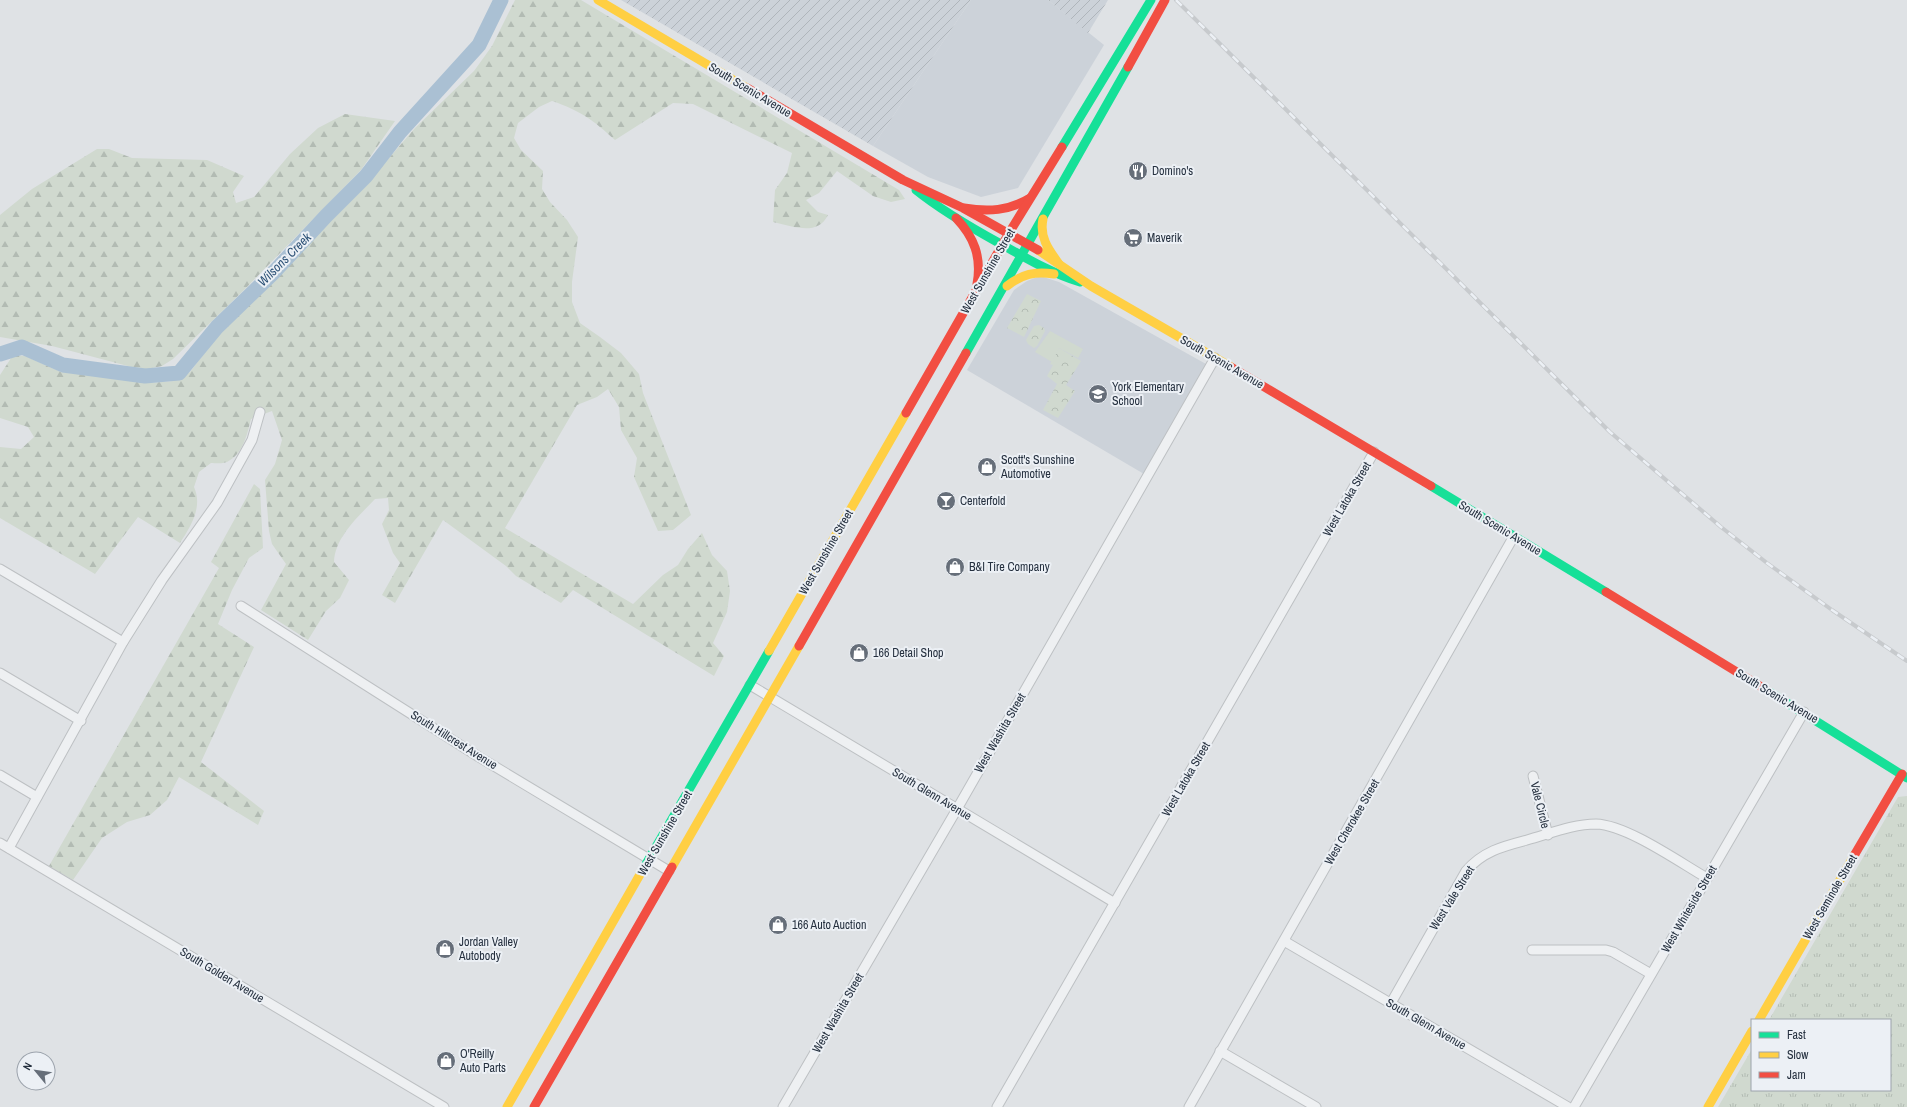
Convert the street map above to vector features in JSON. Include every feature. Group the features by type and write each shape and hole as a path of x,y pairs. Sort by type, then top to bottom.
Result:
{"main road":[{"name":"South Scenic Avenue","path":"598,0 903,180 964,208 1028,244 1089,285 1215,358 1514,536 1804,712 1904,776"},
{"name":"West Sunshine Street","path":"507,1107 1002,245 1151,0"},
{"name":"West Sunshine Street","path":"534,1107 1022,256 1165,0"},
{"name":"South Scenic Avenue","path":"903,180 923,196 956,218 1002,245 1054,274 1089,285"},
{"path":"964,208 983,211 1006,210 1032,196"},
{"path":"1044,215 1041,222 1042,234 1059,264"},
{"path":"956,218 971,235 977,249 980,270 975,293"},
{"path":"1001,292 1024,274 1036,271 1054,274"},
{"name":"West Seminole Street","path":"1759,1019 1904,776"},
{"path":"1708,1107 1751,1033"}],"street":[{"name":"West Washita Street","path":"783,1107 957,809 1215,358"},
{"path":"9,848 81,721 123,642 162,580 217,503 252,440 260,412"},
{"name":"West Latoka Street","path":"997,1107 1374,452"},
{"name":"West Cherokee Street","path":"1189,1107 1514,536"},
{"path":"0,569 123,642"},
{"name":"South Hillcrest Avenue","path":"241,606 479,757 669,872"},
{"path":"0,673 81,721"},
{"name":"South Glenn Avenue","path":"750,685 1115,903"},
{"name":"West Whiteside Street","path":"1574,1107 1804,712"},
{"path":"0,775 37,797"},
{"name":"Vale Circle","path":"1533,776 1548,834"},
{"name":"West Vale Street","path":"1391,1003 1462,877 1471,865 1482,856 1496,849 1548,834 1590,825 1604,825 1618,828 1632,834 1707,878"},
{"name":"South Golden Avenue","path":"0,843 444,1107"},
{"name":"South Glenn Avenue","path":"1284,941 1568,1107"},
{"path":"1532,950 1606,950 1613,952 1651,974"},
{"path":"1220,1051 1316,1107"}],"shaded area":[{"path":"621,0 971,0 873,146"},
{"path":"971,0 1048,0 1104,45 1018,188 981,197 928,177 873,146"},
{"path":"1048,0 1108,0 1088,33"},
{"name":"York Elementary School","path":"1040,276 1059,282 1206,364 1144,474 967,370 1014,290 1027,281"}],"green space":[{"path":"515,0 581,0 899,190 905,199 891,202 873,196 837,171 819,193 806,200 818,212 828,215 818,226 804,228 773,222 775,190 787,173 792,153 693,104 673,103 615,140 586,117 571,108 552,101 539,107 518,123 514,138 521,150 543,171 542,189 550,202 567,220 578,237 572,282 572,302 580,323 621,353 639,374 643,393 691,515 673,530 658,531 634,477 637,458 621,430 619,407 608,389 597,397 577,405 505,528 633,604 663,575 678,565 688,549 702,533 712,555 727,571 730,591 727,612 713,643 724,656 714,676 573,590 561,603 516,576 506,566 443,520 395,603 382,595 400,563 393,553 382,524 389,510 388,498 375,499 348,528 338,544 334,562 349,580 340,598 326,611 308,640 261,610 286,564 272,544 269,531 265,480 275,464 282,440 272,411 251,419 244,444 232,459 225,463 211,463 199,472 194,487 197,502 196,509 192,523 180,543 138,517 95,574 0,518 0,447 21,449 34,437 28,427 0,418 0,375 13,355 25,356 61,372 97,374 148,383 174,381 190,372 219,334 363,188 415,128 474,71 492,46"},
{"path":"345,114 395,121 361,170 244,290 173,359 162,366 143,370 52,346 0,337 0,215 32,189 97,149 109,149 132,158 207,160 244,176 233,192 236,203 254,197 290,154 318,128"},
{"path":"1027,294 1041,301 1024,337 1007,328"},
{"path":"1039,325 1044,328 1045,331 1037,346 1034,348 1028,344 1026,340 1034,326"},
{"path":"1050,331 1083,349 1078,358 1059,348 1052,362 1035,352"},
{"path":"1059,348 1081,361 1066,385 1075,391 1058,418 1043,410 1057,384 1047,376 1053,365 1050,364"},
{"path":"254,484 260,489 263,548 249,558 232,590 218,624 254,647 201,762 264,811 258,825 179,777 167,800 150,815 127,822 102,838 73,880 49,866 219,568 211,562"},
{"path":"1907,796 1907,1107 1718,1107 1751,1051 1751,1091 1891,1091 1891,1019 1770,1019 1898,797"}],"waterway":[{"name":"Wilsons Creek","path":"0,354 22,347 63,365 145,376 179,373 217,327 274,272 326,216 366,176 400,132 479,45 501,0"}],"railway":[{"path":"1176,0 1610,432 1721,527 1767,563 1832,610 1907,661"}],"traffic: fast":[{"path":"1062,147 1151,0"},
{"path":"966,353 1128,67"},
{"path":"916,190 946,212 988,237 1049,270 1080,282"},
{"path":"1431,486 1606,592"},
{"path":"642,871 769,651"},
{"path":"1768,691 1907,778"}],"traffic: slow":[{"path":"598,0 747,88"},
{"path":"1043,219 1042,232 1048,248 1059,264"},
{"path":"1038,250 1091,286 1231,367"},
{"path":"1007,286 1029,274 1054,274"},
{"path":"769,651 906,413"},
{"path":"672,867 799,646"},
{"path":"1760,1019 1855,854"},
{"path":"507,1107 642,871"},
{"path":"1708,1107 1751,1033"}],"traffic: jam":[{"path":"1128,67 1165,0"},
{"path":"747,88 903,180 963,208 1038,250"},
{"path":"906,413 1009,233 1062,147"},
{"path":"964,208 981,210 1006,208 1014,206 1030,198"},
{"path":"956,218 968,233 975,248 978,265 977,284"},
{"path":"799,646 966,353"},
{"path":"1231,367 1431,486"},
{"path":"1606,592 1768,691"},
{"path":"1855,854 1902,774"},
{"path":"534,1107 672,867"}],"place":[{"name":"Domino's","path":"1138,171"},
{"name":"Maverik","path":"1133,238"},
{"name":"York Elementary School","path":"1098,394"},
{"name":"Scott's Sunshine Automotive","path":"987,467"},
{"name":"Centerfold","path":"946,501"},
{"name":"B&I Tire Company","path":"955,567"},
{"name":"166 Detail Shop","path":"859,653"},
{"name":"166 Auto Auction","path":"778,925"},
{"name":"Jordan Valley Autobody","path":"445,949"},
{"name":"O'Reilly Auto Parts","path":"446,1061"}]}
